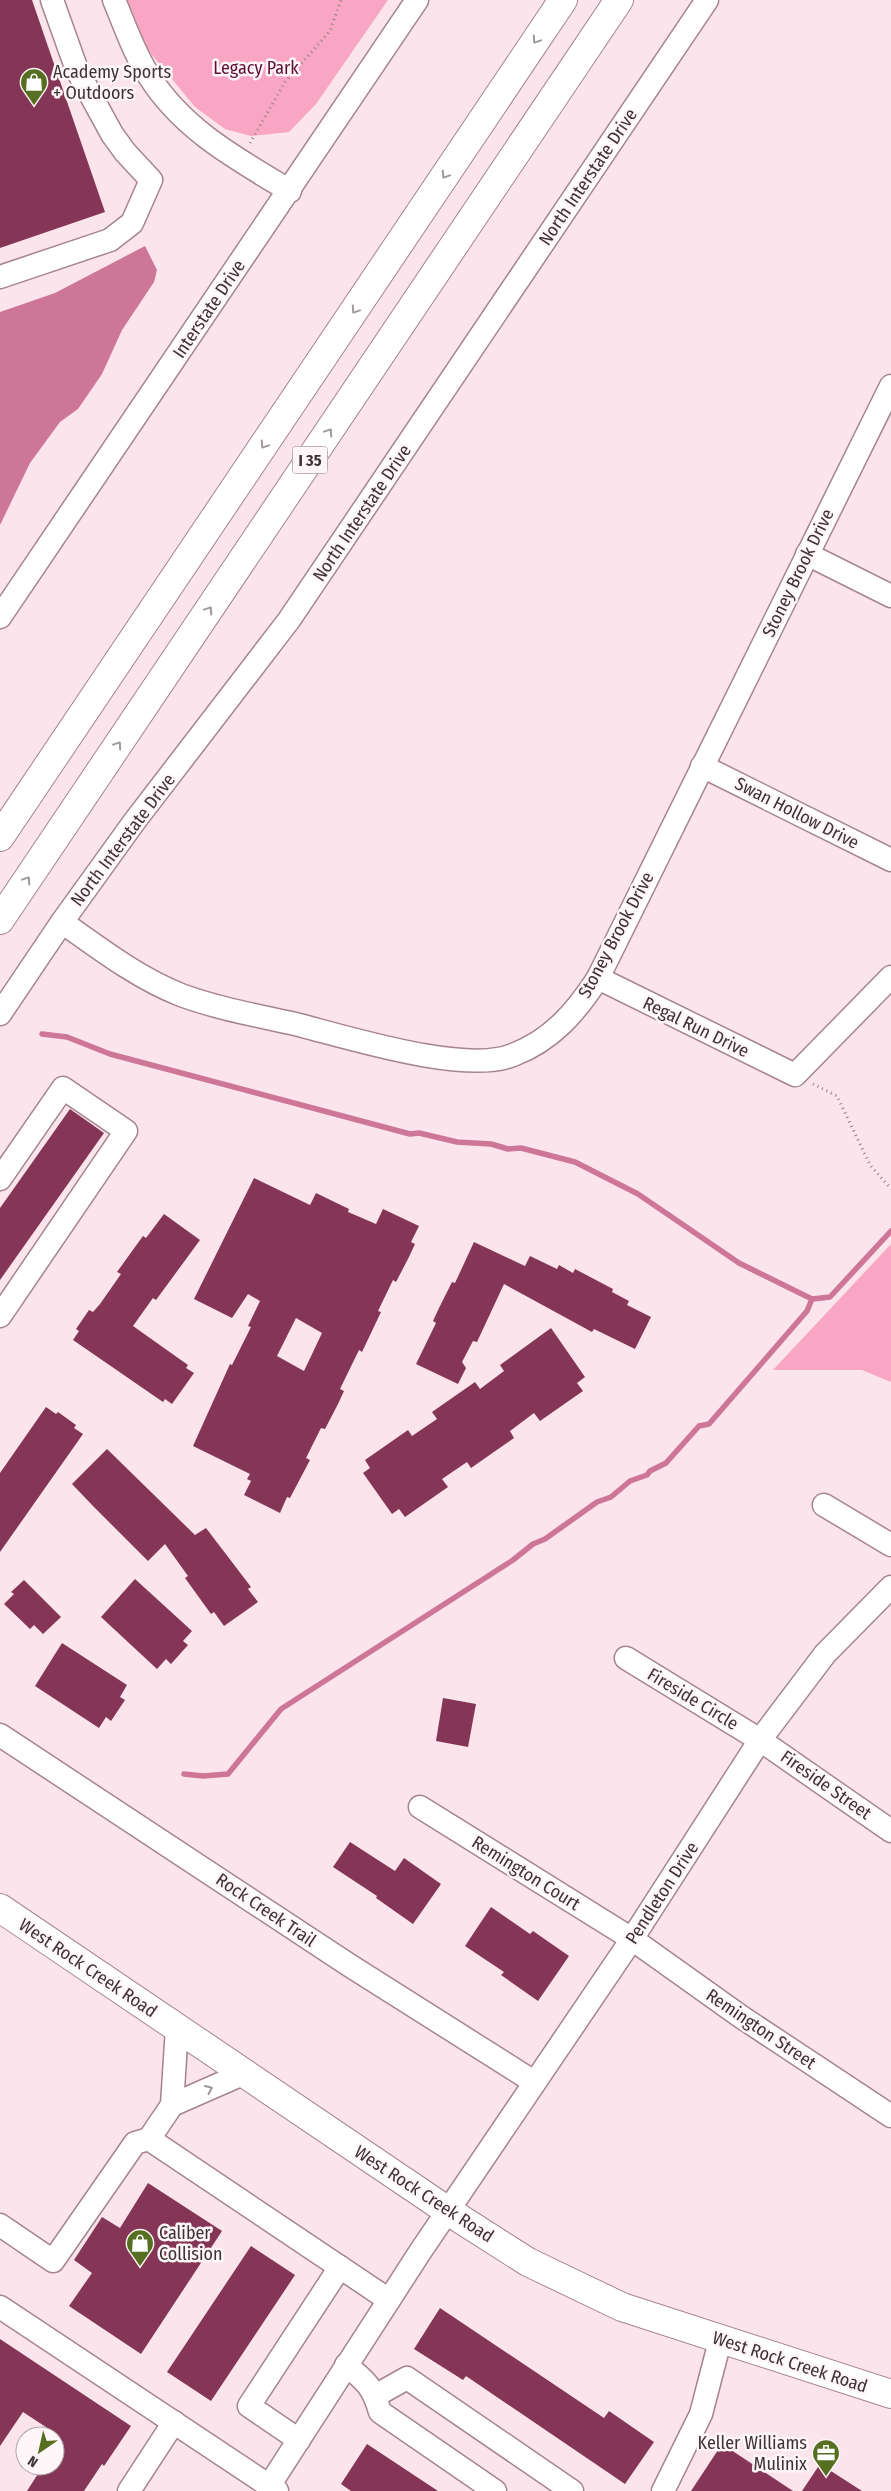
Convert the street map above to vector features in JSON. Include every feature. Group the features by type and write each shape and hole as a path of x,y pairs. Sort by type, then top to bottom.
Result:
{"main road":[{"name":"I 35","path":"0,837 563,0"},
{"name":"I 35","path":"0,920 619,0"},
{"name":"West Rock Creek Road","path":"0,1908 448,2211 528,2262 622,2307 720,2341 891,2394"}],"street":[{"path":"0,277 110,240 132,223 151,180 124,152 112,134 77,70 52,0"},
{"path":"114,0 133,47 148,76 173,109 193,128 240,161 290,190"},
{"name":"Interstate Drive","path":"0,617 417,0"},
{"name":"North Interstate Drive","path":"0,1014 62,922 134,822 289,620 707,0"},
{"name":"Stoney Brook Drive","path":"62,922 140,975 183,995 366,1042 445,1059 496,1060 512,1056 536,1044 571,1016 598,978 891,386"},
{"path":"807,554 891,596"},
{"name":"Swan Hollow Drive","path":"702,766 891,860"},
{"path":"795,1075 891,977"},
{"name":"Regal Run Drive","path":"598,978 795,1075"},
{"path":"0,1179 63,1088 126,1132 0,1316"},
{"path":"824,1506 891,1545"},
{"name":"Pendleton Drive","path":"273,2488 299,2440 346,2365 534,2082 632,1939 760,1740 825,1654 891,1587"},
{"name":"Fireside Circle","path":"626,1658 760,1740"},
{"name":"Rock Creek Trail","path":"0,1735 349,1965 534,2082"},
{"name":"Fireside Street","path":"760,1740 891,1831"},
{"name":"Remington Court","path":"420,1807 632,1939"},
{"name":"Remington Street","path":"632,1939 740,2016 891,2116"},
{"path":"0,2225 53,2261 135,2143 150,2139 172,2105 177,2027"},
{"path":"172,2105 245,2073"},
{"path":"150,2139 389,2300"},
{"path":"299,2440 249,2406 340,2267"},
{"path":"0,2308 273,2488"},
{"path":"663,2491 701,2414 720,2341"},
{"path":"346,2365 368,2382 380,2412 495,2491"},
{"path":"375,2396 407,2378 572,2491"},
{"path":"130,2491 174,2422"}],"path":[{"path":"240,161 285,82 330,31 341,0"},
{"path":"795,1075 837,1096 870,1165 891,1189"}],"green space":[{"name":"Legacy Park","path":"127,0 388,0 316,104 289,132 251,136 225,129 195,107 148,50"},
{"path":"891,1244 891,1382 862,1370 773,1370"}],"shaded area":[{"path":"145,246 157,270 154,282 122,330 102,374 78,409 60,422 30,463 0,525 0,312 55,293"}],"building":[{"name":"Academy Sports + Outdoors","path":"0,0 32,0 105,212 0,248"},
{"path":"70,1109 104,1133 0,1280 0,1208"},
{"path":"254,1178 310,1205 316,1193 349,1209 348,1212 376,1224 383,1209 419,1226 411,1242 415,1244 409,1257 396,1282 393,1280 378,1311 381,1312 362,1352 359,1350 340,1389 344,1391 338,1404 325,1429 321,1428 306,1458 310,1460 290,1498 287,1497 280,1513 244,1495 251,1481 247,1479 250,1474 193,1446 230,1364 232,1365 251,1327 248,1326 260,1301 248,1294 232,1318 194,1299","holes":["296,1318 322,1333 304,1371 277,1356"]},
{"path":"164,1214 200,1240 156,1300 153,1298 133,1326 188,1365 186,1368 194,1373 172,1404 165,1399 163,1402 73,1340 79,1331 76,1329 89,1310 93,1312 100,1304 121,1274 117,1272 143,1236 146,1238"},
{"path":"474,1242 525,1266 530,1256 557,1269 559,1265 573,1273 575,1269 613,1289 612,1292 629,1301 627,1305 651,1317 635,1349 594,1329 592,1332 504,1284 477,1342 473,1341 462,1362 466,1368 458,1384 416,1364 436,1323 433,1321 439,1308 452,1282 455,1283"},
{"path":"551,1328 585,1377 577,1383 583,1391 540,1421 534,1413 510,1431 514,1438 471,1468 467,1462 442,1479 448,1487 405,1517 399,1509 392,1514 363,1473 370,1468 365,1460 408,1430 412,1436 437,1419 432,1412 475,1382 480,1389 504,1371 500,1365"},
{"path":"46,1407 56,1414 58,1412 76,1425 74,1428 83,1434 0,1552 0,1473"},
{"path":"107,1449 195,1535 206,1528 251,1587 248,1589 258,1602 224,1626 214,1612 211,1614 185,1578 188,1576 165,1544 148,1561 93,1506 72,1484"},
{"path":"135,1579 192,1631 183,1641 188,1645 171,1664 166,1659 157,1669 101,1617"},
{"path":"24,1580 61,1617 43,1634 34,1625 30,1629 4,1604 14,1594 11,1592"},
{"path":"62,1643 127,1685 120,1697 125,1700 111,1721 106,1717 99,1728 35,1686"},
{"path":"443,1698 476,1704 468,1747 436,1741"},
{"path":"350,1842 395,1871 404,1858 441,1884 413,1924 376,1898 377,1896 333,1867"},
{"path":"491,1907 530,1934 533,1931 569,1956 538,2001 501,1975 504,1972 465,1946"},
{"name":"Caliber Collision","path":"148,2183 222,2231 141,2354 69,2306 92,2273 74,2260 102,2217 120,2228"},
{"path":"251,2246 295,2275 211,2401 167,2372"},
{"path":"440,2308 604,2418 609,2411 654,2442 625,2484 466,2376 463,2380 414,2349"},
{"path":"0,2339 131,2426 104,2466 102,2464 84,2491 27,2491 37,2476 65,2476 65,2426 44,2426 23,2412 0,2446"},
{"path":"367,2444 438,2491 351,2491 341,2484"},
{"path":"722,2444 793,2491 691,2491"},
{"name":"Keller Williams Mulinix","path":"820,2464 862,2491 802,2491"}],"waterway":[{"path":"42,1034 67,1037 110,1054 410,1134 419,1133 457,1142 491,1144 508,1149 521,1148 575,1162 638,1194 739,1263 812,1299 830,1297 891,1231"},
{"path":"184,1774 203,1776 228,1774 281,1709 513,1560 533,1544 545,1539 597,1502 611,1497 630,1481 647,1475 650,1471 666,1463 699,1426 709,1424 807,1311 812,1299"}],"place":[{"name":"Academy Sports + Outdoors","path":"34,106"},
{"name":"Caliber Collision","path":"140,2267"},
{"name":"Keller Williams Mulinix","path":"826,2477"}]}
